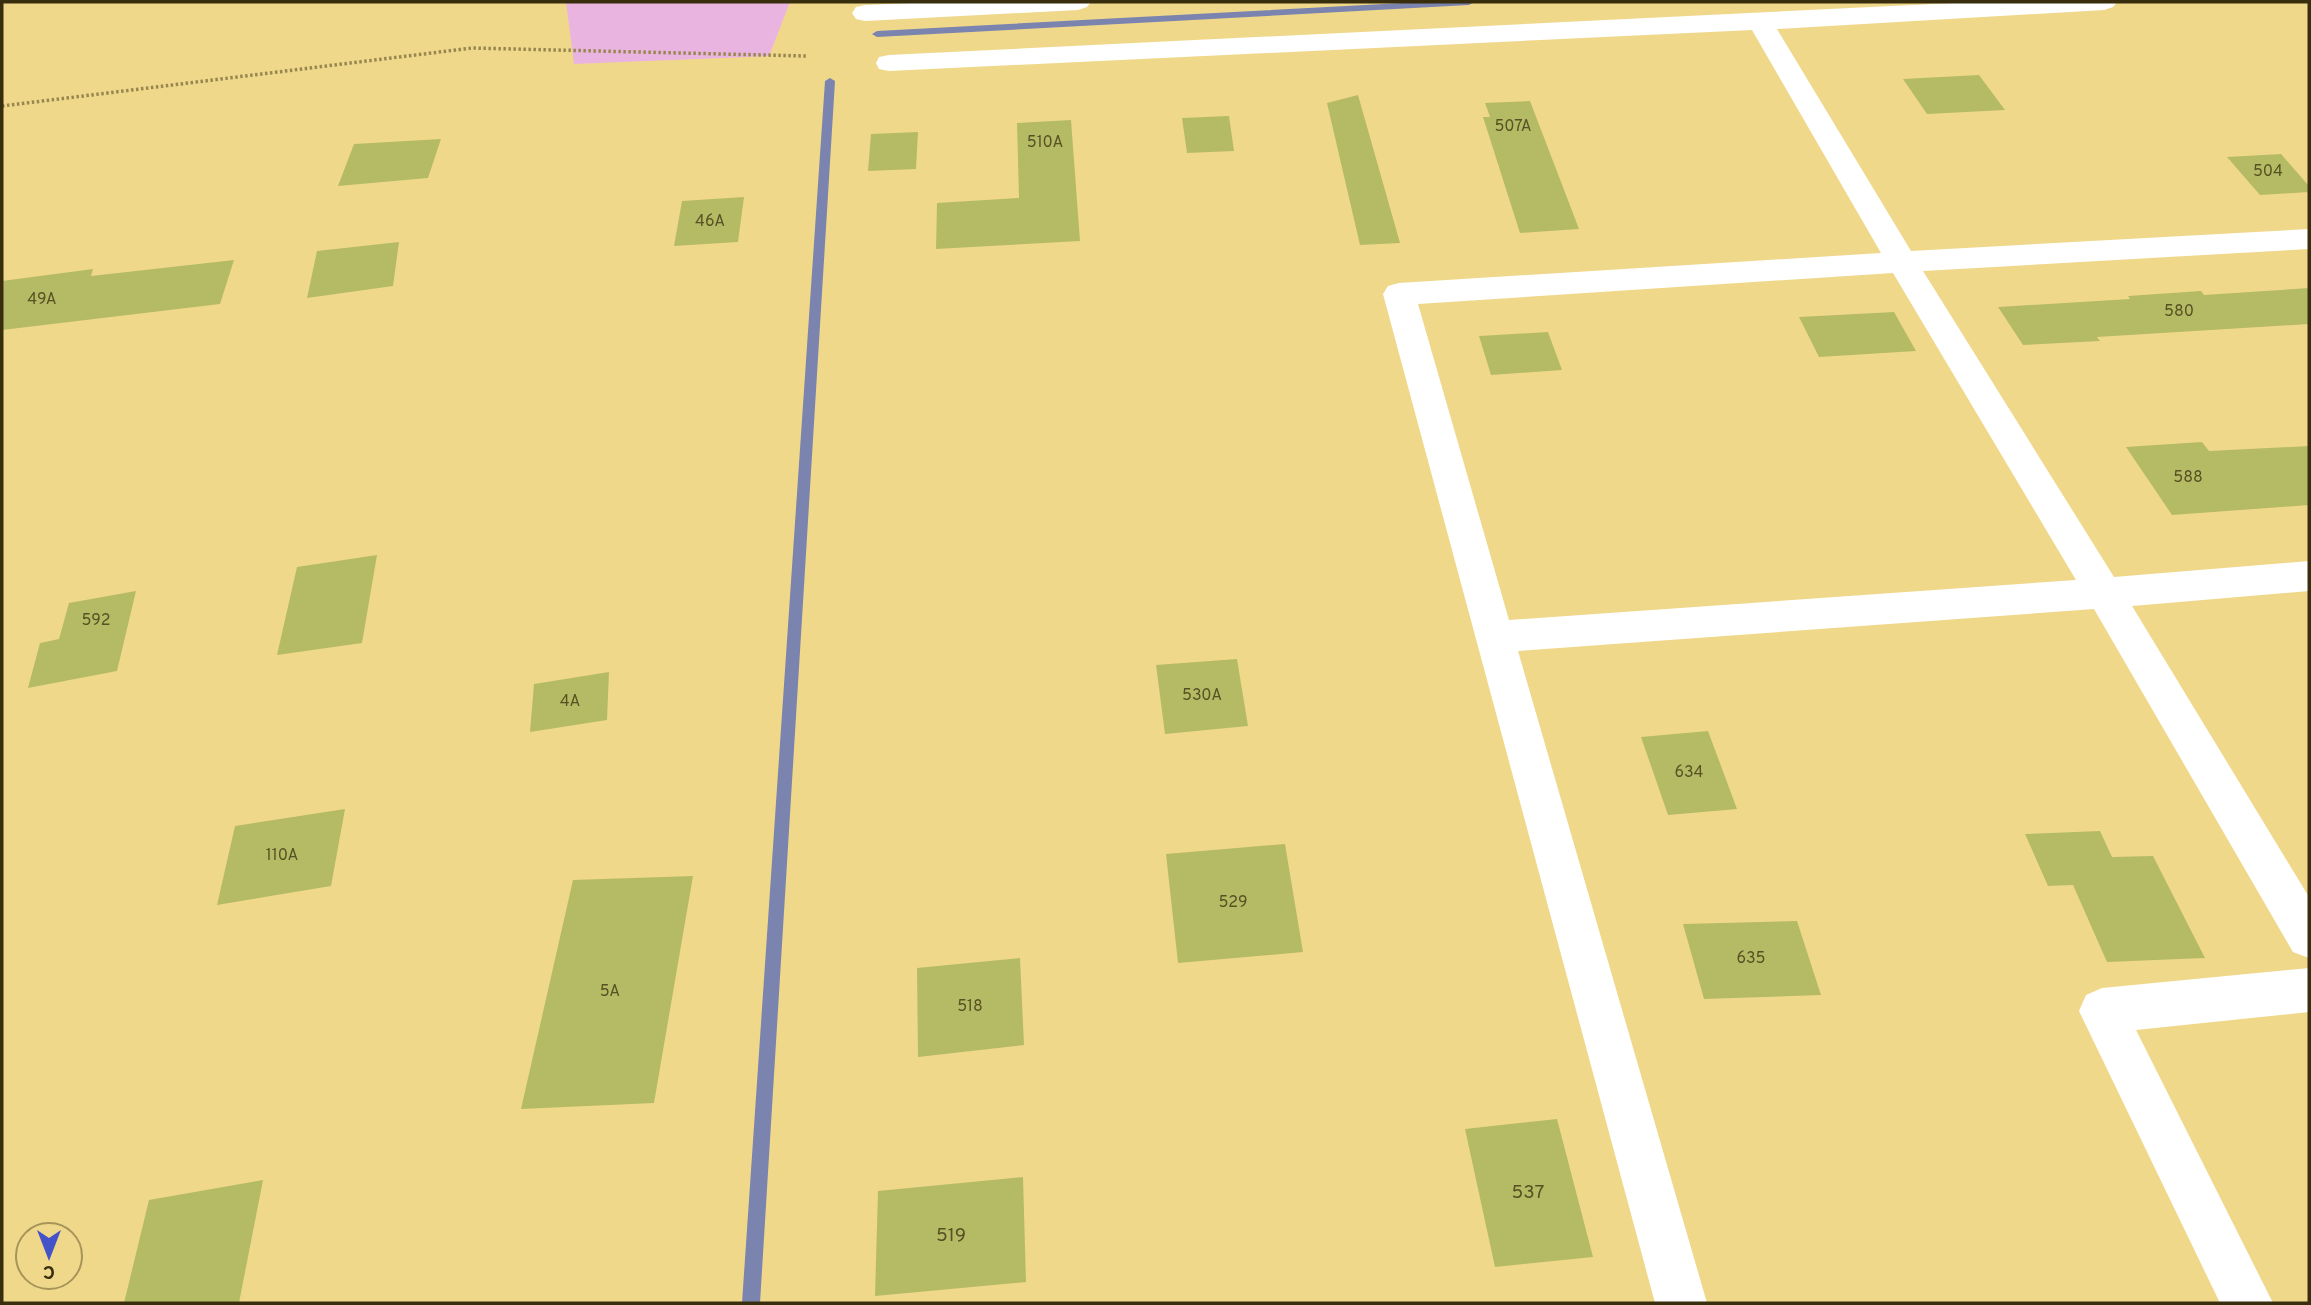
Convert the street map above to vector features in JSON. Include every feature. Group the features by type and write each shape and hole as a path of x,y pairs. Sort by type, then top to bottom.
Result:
{"lane":[{"path":"865,13 1078,2"},
{"path":"889,63 1760,22 2104,2"},
{"path":"1760,22 2309,937"},
{"path":"1681,1303 1399,294 2309,239"},
{"path":"1497,637 2309,576"},
{"path":"2247,1303 2102,1011 2309,990"}],"path":[{"path":"2,106 472,48 806,55"}],"shaded area":[{"path":"566,2 790,2 769,56 574,64"}],"building":[{"path":"1979,75 2005,110 1927,114 1903,79"},
{"path":"1358,95 1400,243 1360,245 1327,103"},
{"path":"1530,101 1579,229 1520,233 1483,117 1490,117 1485,103"},
{"path":"1229,116 1234,151 1187,153 1182,118"},
{"path":"1071,120 1080,241 936,249 937,203 1019,198 1017,123"},
{"path":"918,132 916,169 868,171 871,134"},
{"path":"441,139 428,178 338,186 354,144"},
{"path":"2281,154 2309,186 2309,192 2260,195 2227,157"},
{"path":"744,197 738,242 674,246 682,201"},
{"path":"399,242 393,286 307,298 317,251"},
{"path":"234,260 220,304 2,330 2,281 93,269 91,276"},
{"path":"2309,288 2309,324 2097,337 2100,341 2023,345 1998,307 2130,299 2128,296 2201,291 2204,295"},
{"path":"1894,312 1916,351 1819,357 1799,317"},
{"path":"1548,332 1562,370 1491,375 1479,336"},
{"path":"2202,442 2209,451 2309,446 2309,505 2172,515 2126,447"},
{"path":"377,555 362,643 277,655 297,567"},
{"path":"136,591 117,671 28,688 40,643 59,639 69,603"},
{"path":"1237,659 1248,726 1165,734 1156,665"},
{"path":"609,672 607,720 530,732 534,684"},
{"path":"1708,731 1737,809 1668,815 1641,737"},
{"path":"345,809 331,886 217,905 235,826"},
{"path":"2100,831 2112,857 2153,856 2205,958 2107,962 2073,885 2048,886 2025,834"},
{"path":"1285,844 1303,952 1178,963 1166,854"},
{"path":"693,876 654,1103 521,1109 573,880"},
{"path":"1797,921 1821,995 1704,999 1683,924"},
{"path":"1020,958 1024,1045 918,1057 917,968"},
{"path":"1557,1119 1593,1257 1495,1267 1465,1129"},
{"path":"1023,1177 1026,1282 875,1296 878,1191"},
{"path":"263,1180 239,1303 124,1303 149,1200"}],"waterway":[{"path":"877,34 1469,2"},
{"path":"751,1303 830,81"}]}
